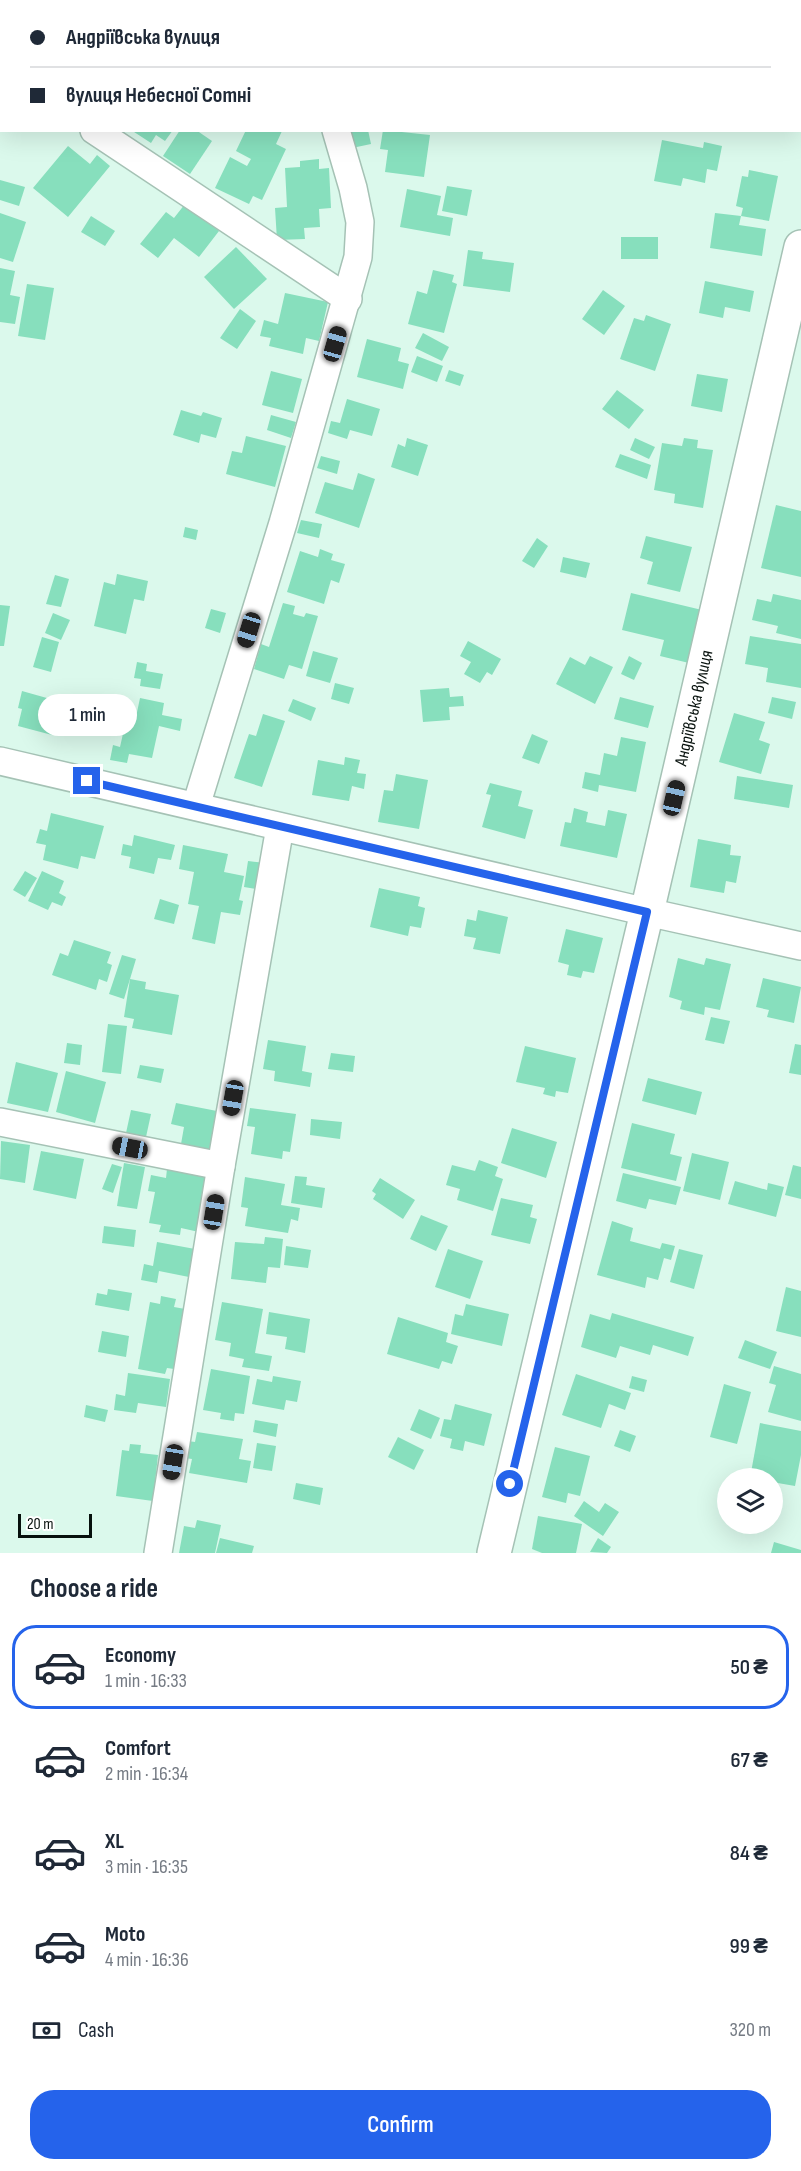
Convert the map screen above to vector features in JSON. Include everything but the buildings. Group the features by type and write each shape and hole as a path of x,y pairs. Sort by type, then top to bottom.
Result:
{"main road":[{"name":"Андріївська вулиця","path":"494,1553 647,912 801,247"}],"street":[{"path":"97,132 348,299"},
{"path":"196,806 283,523 358,257 360,222 337,132"},
{"path":"0,761 801,946"},
{"path":"158,1553 221,1166 280,827"},
{"path":"0,1122 221,1166"}],"route":[{"path":"87,781 647,912 510,1484"}]}
